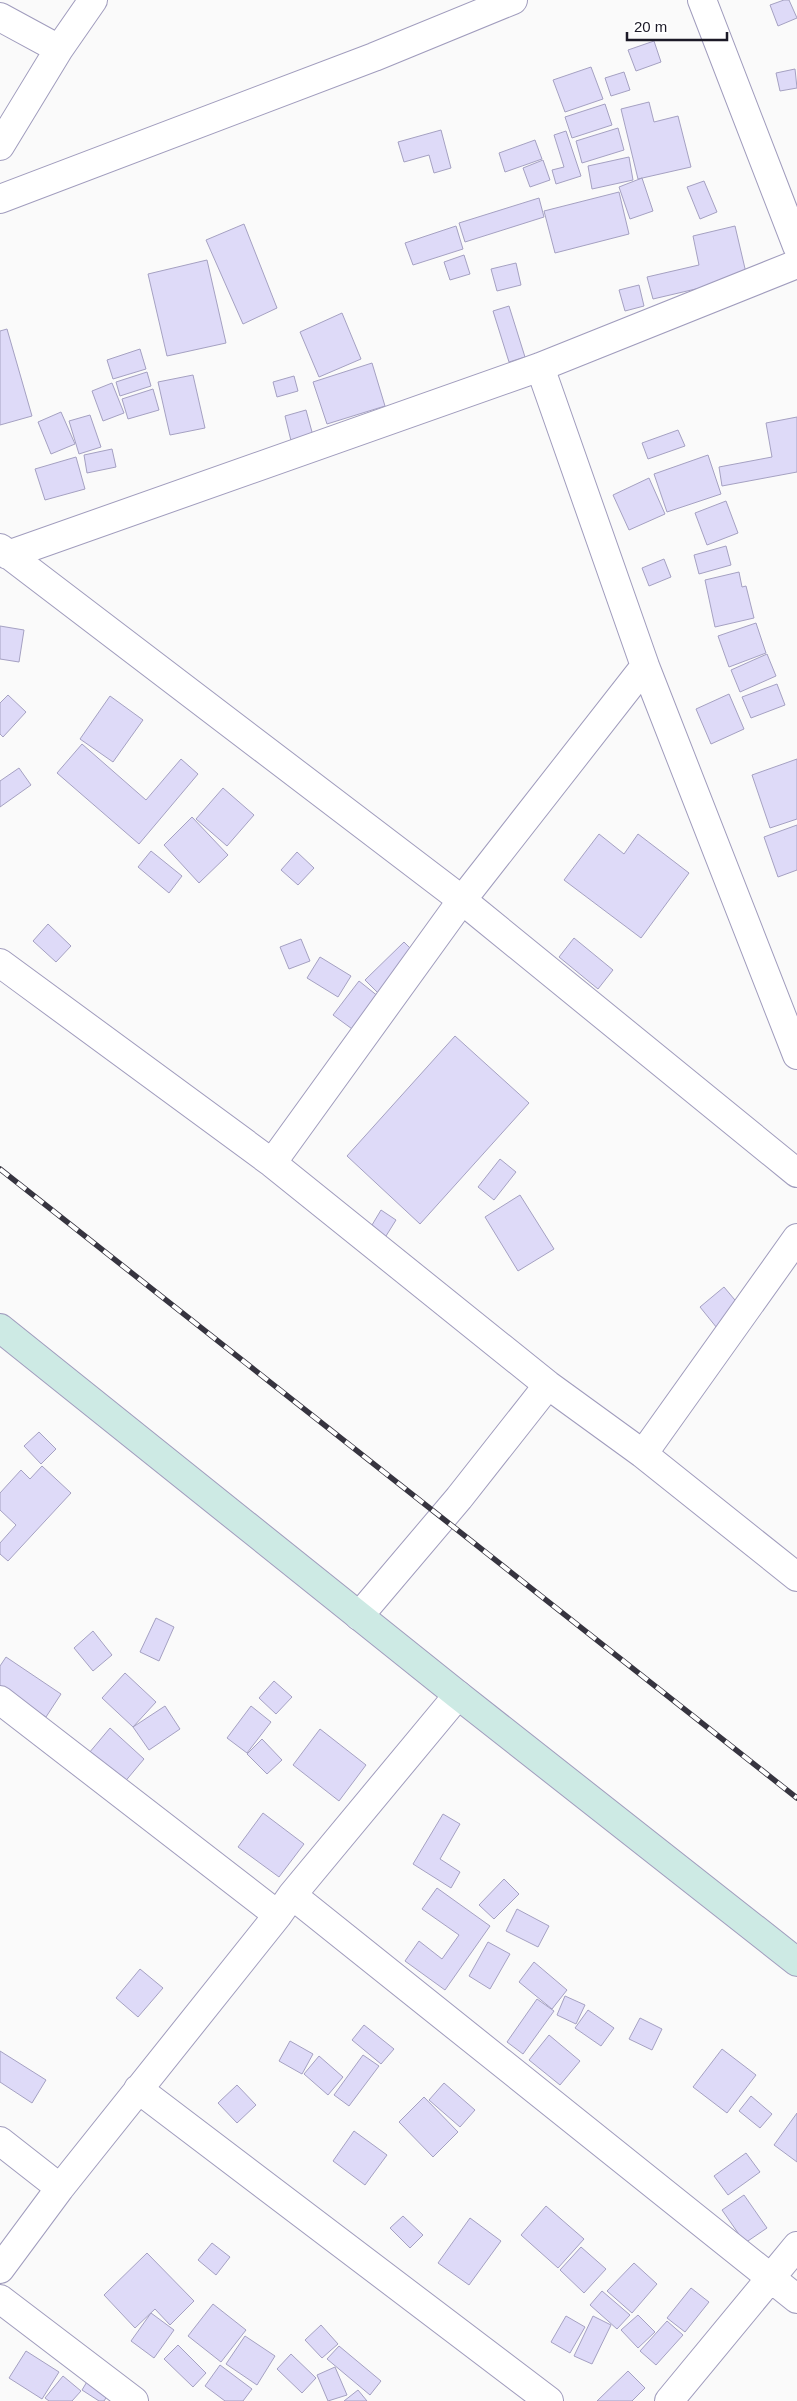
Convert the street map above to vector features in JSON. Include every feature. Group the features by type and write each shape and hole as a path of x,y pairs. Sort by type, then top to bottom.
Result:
{"main road":[{"path":"0,1328 458,1695 797,1962"}],"street":[{"path":"0,146 59,49 93,0"},
{"path":"0,199 365,60 513,0"},
{"path":"702,0 797,246"},
{"path":"0,17 59,49"},
{"path":"4,552 540,367 797,264"},
{"path":"540,367 645,666 797,1055"},
{"path":"4,552 462,900 797,1173"},
{"path":"272,1163 462,900 645,666"},
{"path":"0,963 272,1163 548,1385 643,1454 797,1577"},
{"path":"643,1454 797,1238"},
{"path":"359,1616 458,1498 548,1385"},
{"path":"0,2269 60,2188 138,2089 285,1905 458,1695"},
{"path":"0,1700 285,1905 797,2299"},
{"path":"138,2089 549,2401"},
{"path":"0,2141 60,2188"},
{"path":"669,2401 772,2279 797,2246"},
{"path":"0,2299 134,2401"}],"building":[{"path":"789,0 797,18 778,26 770,5"},
{"path":"654,41 661,62 636,71 628,50"},
{"path":"591,67 603,99 565,112 553,80"},
{"path":"795,69 797,88 780,91 776,73"},
{"path":"624,72 630,90 611,96 605,78"},
{"path":"649,102 654,122 678,116 691,167 638,179 621,109"},
{"path":"605,104 612,125 572,138 565,117"},
{"path":"618,128 624,150 582,163 576,141"},
{"path":"441,130 451,168 434,173 429,155 404,162 398,142"},
{"path":"566,131 581,176 556,184 552,170 564,167 554,135"},
{"path":"535,140 542,159 505,172 499,153"},
{"path":"629,157 633,180 592,189 588,166"},
{"path":"543,160 550,180 530,187 523,168"},
{"path":"642,178 653,211 630,219 619,187"},
{"path":"704,181 717,212 700,219 687,187"},
{"path":"619,192 629,234 555,253 544,211"},
{"path":"539,198 544,217 465,242 459,223"},
{"path":"244,224 277,308 243,324 206,240"},
{"path":"456,226 463,249 413,265 405,243"},
{"path":"735,226 747,277 653,299 647,277 699,265 693,236"},
{"path":"464,255 470,274 450,280 444,262"},
{"path":"207,260 226,343 167,356 148,274"},
{"path":"516,263 521,285 497,291 491,269"},
{"path":"639,285 644,306 625,311 619,290"},
{"path":"509,306 525,357 509,362 493,311"},
{"path":"342,313 361,359 319,377 300,332"},
{"path":"7,329 32,416 0,425 0,331"},
{"path":"140,349 146,369 113,379 107,360"},
{"path":"372,363 385,406 327,424 313,382"},
{"path":"147,372 151,386 120,396 116,382"},
{"path":"193,375 205,428 170,435 158,382"},
{"path":"294,376 298,391 277,397 273,382"},
{"path":"112,383 124,413 103,421 92,391"},
{"path":"153,389 159,410 128,419 122,399"},
{"path":"306,410 315,443 293,449 285,416"},
{"path":"61,412 75,444 51,454 38,422"},
{"path":"90,415 101,447 79,454 69,421"},
{"path":"797,417 797,472 722,486 719,467 772,457 766,423"},
{"path":"678,430 685,446 648,459 642,443"},
{"path":"112,449 116,467 87,473 84,455"},
{"path":"708,455 721,494 667,512 654,474"},
{"path":"76,457 85,489 45,500 35,469"},
{"path":"649,478 665,514 629,530 613,495"},
{"path":"726,501 738,533 707,545 695,513"},
{"path":"726,546 731,565 699,574 694,555"},
{"path":"664,559 671,577 649,586 642,568"},
{"path":"739,572 742,587 746,586 754,618 715,627 705,580"},
{"path":"756,623 766,653 729,667 718,636"},
{"path":"0,626 24,630 19,662 0,659"},
{"path":"767,654 776,676 740,692 731,670"},
{"path":"777,684 785,705 751,718 742,697"},
{"path":"729,694 744,729 711,744 696,709"},
{"path":"8,695 26,712 3,737 0,734 0,703"},
{"path":"110,696 143,720 113,762 80,739"},
{"path":"82,744 146,800 181,759 198,774 139,844 57,773"},
{"path":"797,759 797,819 770,828 752,775"},
{"path":"19,768 31,785 0,807 0,781"},
{"path":"223,788 254,815 227,846 196,819"},
{"path":"192,817 228,855 199,883 164,845"},
{"path":"797,825 797,870 778,877 764,837"},
{"path":"599,834 624,854 638,834 689,873 641,938 564,880"},
{"path":"151,851 182,876 169,893 138,867"},
{"path":"297,852 314,868 298,885 281,870"},
{"path":"48,924 71,946 56,962 33,941"},
{"path":"574,938 613,970 598,989 559,957"},
{"path":"301,939 310,961 289,969 280,947"},
{"path":"404,942 421,959 383,998 365,980"},
{"path":"320,957 351,976 338,997 307,978"},
{"path":"359,981 384,1001 359,1034 333,1015"},
{"path":"455,1036 529,1103 420,1224 347,1156"},
{"path":"500,1159 516,1172 494,1200 478,1187"},
{"path":"520,1195 554,1249 518,1271 485,1217"},
{"path":"381,1210 396,1220 381,1244 366,1235"},
{"path":"724,1287 745,1312 721,1333 700,1307"},
{"path":"39,1432 56,1449 41,1464 24,1446"},
{"path":"42,1466 71,1493 8,1561 0,1554 0,1543 16,1525 0,1510 0,1493 21,1470 30,1479"},
{"path":"156,1618 174,1627 159,1661 140,1652"},
{"path":"93,1631 112,1655 93,1671 74,1648"},
{"path":"6,1657 61,1694 46,1717 0,1686 0,1666"},
{"path":"125,1673 156,1702 133,1727 102,1698"},
{"path":"274,1681 292,1697 276,1714 259,1698"},
{"path":"165,1706 180,1729 149,1750 133,1727"},
{"path":"251,1706 271,1722 247,1753 227,1738"},
{"path":"110,1728 144,1759 123,1784 89,1753"},
{"path":"320,1729 366,1765 339,1801 293,1765"},
{"path":"262,1739 282,1760 267,1774 247,1754"},
{"path":"263,1813 304,1844 279,1877 238,1847"},
{"path":"443,1814 460,1824 440,1859 460,1872 451,1888 413,1864"},
{"path":"504,1879 519,1894 494,1919 479,1905"},
{"path":"437,1888 490,1926 445,1990 405,1961 419,1941 442,1959 459,1935 422,1909"},
{"path":"517,1909 549,1926 538,1947 506,1931"},
{"path":"488,1942 510,1954 490,1989 469,1976"},
{"path":"534,1962 567,1990 552,2009 519,1982"},
{"path":"140,1969 163,1988 138,2017 116,1998"},
{"path":"565,1996 585,2005 576,2024 557,2015"},
{"path":"537,1999 554,2011 523,2054 507,2042"},
{"path":"588,2010 614,2028 601,2046 575,2028"},
{"path":"640,2018 662,2029 652,2050 629,2039"},
{"path":"364,2025 394,2049 381,2064 352,2040"},
{"path":"549,2035 580,2061 560,2085 529,2060"},
{"path":"290,2041 313,2054 302,2074 279,2061"},
{"path":"722,2049 756,2075 727,2113 693,2087"},
{"path":"0,2051 46,2080 32,2103 0,2082"},
{"path":"363,2055 379,2066 349,2106 334,2095"},
{"path":"319,2056 343,2077 328,2095 304,2074"},
{"path":"444,2083 475,2110 460,2127 429,2100"},
{"path":"237,2085 256,2105 237,2123 218,2103"},
{"path":"751,2096 772,2114 760,2128 739,2111"},
{"path":"424,2097 458,2132 433,2157 399,2122"},
{"path":"797,2113 797,2162 774,2145"},
{"path":"354,2131 387,2155 365,2185 333,2161"},
{"path":"746,2153 760,2172 728,2195 714,2176"},
{"path":"744,2195 767,2228 745,2243 722,2210"},
{"path":"546,2206 584,2239 558,2268 521,2235"},
{"path":"403,2216 423,2235 410,2248 390,2228"},
{"path":"470,2218 501,2241 469,2285 438,2263"},
{"path":"212,2243 230,2257 216,2275 198,2260"},
{"path":"581,2247 606,2269 584,2293 560,2270"},
{"path":"147,2253 194,2301 170,2325 155,2309 135,2328 104,2295"},
{"path":"634,2263 657,2284 632,2313 607,2291"},
{"path":"691,2288 709,2302 685,2332 667,2318"},
{"path":"602,2291 630,2315 617,2329 590,2305"},
{"path":"213,2304 246,2330 221,2362 188,2336"},
{"path":"151,2313 174,2330 154,2358 131,2341"},
{"path":"638,2315 655,2332 638,2348 621,2330"},
{"path":"566,2316 585,2327 570,2353 551,2342"},
{"path":"593,2316 611,2325 592,2364 574,2356"},
{"path":"667,2321 683,2335 656,2365 640,2351"},
{"path":"321,2325 338,2344 322,2358 305,2340"},
{"path":"245,2336 275,2356 257,2385 226,2364"},
{"path":"178,2345 206,2373 193,2387 164,2359"},
{"path":"339,2346 381,2381 370,2395 327,2359"},
{"path":"26,2351 59,2372 42,2399 9,2378"},
{"path":"291,2354 316,2378 302,2393 277,2369"},
{"path":"220,2365 252,2389 243,2401 225,2401 205,2386"},
{"path":"335,2367 347,2395 328,2401 317,2375"},
{"path":"628,2371 645,2388 632,2401 597,2401"},
{"path":"91,2375 112,2389 104,2401 99,2401 82,2390"},
{"path":"63,2376 81,2391 72,2401 49,2401 45,2398"},
{"path":"358,2390 367,2401 344,2401"}],"railway":[{"path":"0,1169 797,1798"}]}
